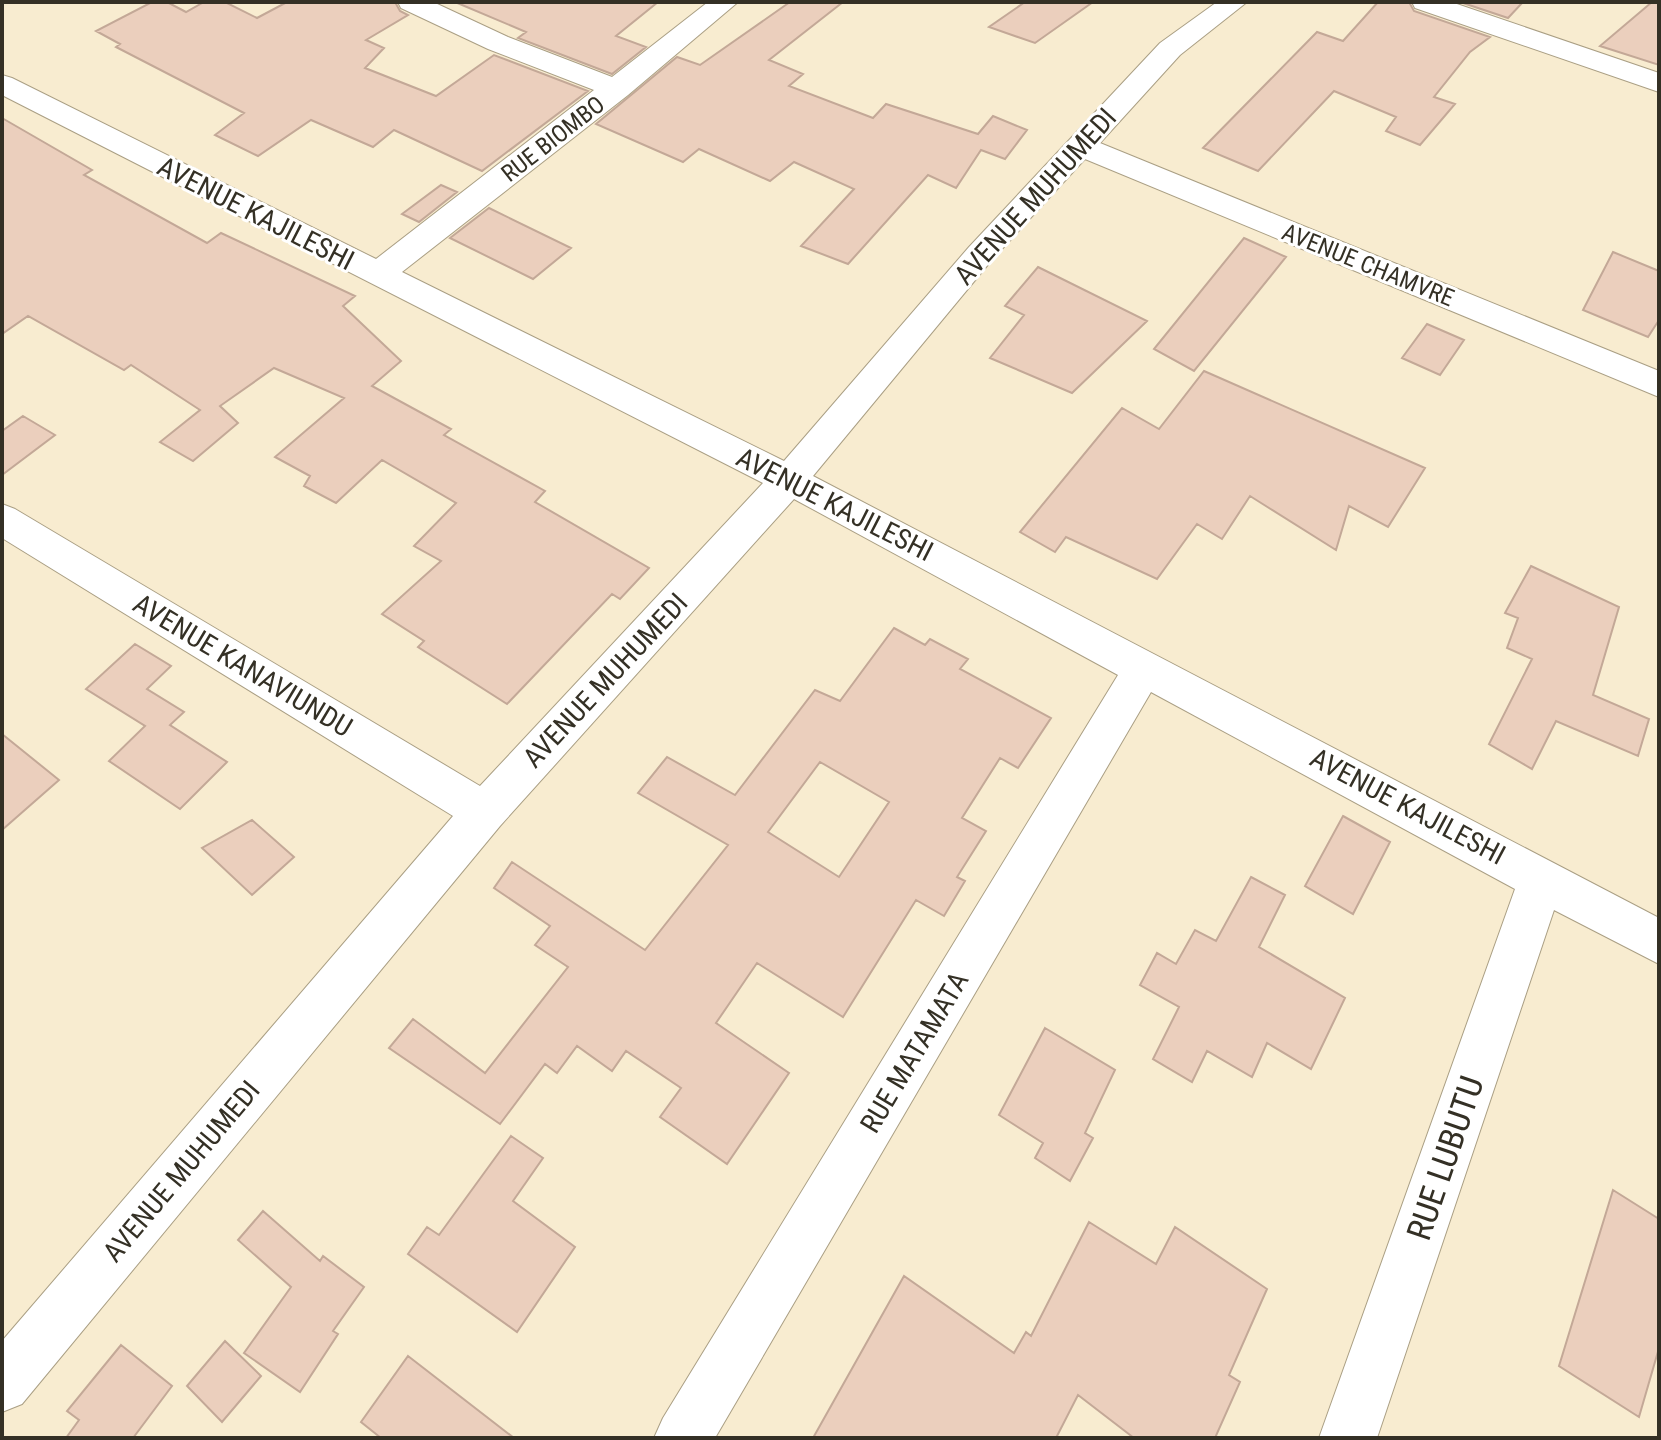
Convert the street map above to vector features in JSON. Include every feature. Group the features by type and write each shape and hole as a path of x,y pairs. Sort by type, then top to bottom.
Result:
{"street":[{"path":"411,2 498,43 618,89"},
{"name":"RUE BIOMBO","path":"378,274 618,89 725,2"},
{"name":"AVENUE MUHUMEDI","path":"11,1355 484,812 789,480 980,254 1078,145 1170,49 1234,2"},
{"path":"1425,2 1659,83"},
{"name":"AVENUE KAJILESHI","path":"2,84 789,480 1145,666 1659,942"},
{"name":"AVENUE CHAMVRE","path":"1078,145 1659,385"},
{"name":"AVENUE KANAVIUNDU","path":"2,519 484,812"},
{"name":"RUE MATAMATA","path":"683,1438 1145,666"},
{"name":"RUE LUBUTU","path":"1348,1438 1542,878"}],"building":[{"path":"152,2 167,2 186,12 204,2 225,2 257,18 287,2 395,2 400,11 408,15 366,40 384,48 365,68 436,96 494,55 588,91 482,171 394,130 373,147 311,120 258,156 215,135 244,113 116,47 120,44 96,31"},
{"path":"455,2 658,2 616,36 646,47 612,74 518,38 526,32"},
{"path":"790,2 843,2 769,60 803,74 789,86 873,118 886,104 978,134 993,116 1027,130 1005,159 981,150 956,188 928,175 848,264 801,246 854,189 794,162 770,181 699,149 683,162 596,124 677,57 700,65"},
{"path":"1025,2 1093,2 1035,43 989,27"},
{"path":"1378,2 1409,2 1414,11 1490,37 1470,52 1434,97 1455,104 1420,145 1386,131 1396,117 1334,91 1258,171 1203,148 1317,32 1343,41"},
{"path":"1460,2 1523,2 1508,18"},
{"path":"1652,2 1659,2 1659,65 1600,46"},
{"path":"2,118 92,170 84,175 207,243 221,233 355,296 343,306 401,361 372,386 451,429 444,435 545,491 535,502 649,568 620,599 612,594 507,704 418,647 424,641 382,614 441,561 414,546 456,503 382,460 336,503 304,486 310,476 275,457 344,398 274,368 220,406 238,423 193,461 160,442 200,410 131,365 124,370 28,316 2,334"},
{"path":"441,185 457,192 419,222 402,214"},
{"path":"489,208 571,248 533,279 450,238"},
{"path":"1244,238 1286,257 1194,371 1154,349"},
{"path":"1613,252 1659,271 1659,320 1648,337 1583,310"},
{"path":"1038,267 1147,321 1072,393 990,358 1024,315 1005,306"},
{"path":"1427,324 1464,340 1440,375 1402,358"},
{"path":"1204,371 1425,468 1388,527 1349,506 1336,550 1250,496 1222,539 1197,524 1157,579 1066,537 1055,552 1020,532 1122,408 1159,429"},
{"path":"23,416 55,435 2,475 2,431"},
{"path":"1531,566 1619,607 1593,695 1649,719 1638,756 1556,721 1532,769 1489,744 1532,659 1507,648 1518,618 1505,613"},
{"path":"894,628 925,645 930,639 968,659 960,669 1051,718 1018,768 1000,758 962,818 986,831 957,877 965,881 944,916 916,900 843,1017 757,963 716,1023 789,1073 727,1164 660,1117 681,1088 626,1051 612,1071 577,1046 557,1073 545,1064 500,1124 389,1048 413,1019 485,1073 568,967 535,945 550,926 494,888 512,862 645,950 728,845 638,793 667,757 735,795 815,690 840,701","holes":["820,762 889,802 839,877 768,832"]},
{"path":"135,644 171,666 147,689 184,712 170,725 227,762 180,809 109,761 145,726 86,689"},
{"path":"2,734 59,780 2,830"},
{"path":"1343,816 1390,842 1353,914 1305,886"},
{"path":"252,820 294,857 252,895 202,848"},
{"path":"1251,877 1285,895 1259,947 1345,998 1311,1069 1267,1043 1252,1077 1207,1051 1192,1082 1153,1059 1179,1007 1140,985 1157,953 1176,964 1195,930 1216,941"},
{"path":"1045,1028 1115,1070 1085,1133 1093,1138 1070,1181 1035,1158 1043,1143 999,1115"},
{"path":"511,1136 543,1158 513,1201 575,1247 517,1332 408,1254 427,1227 439,1235"},
{"path":"1613,1190 1659,1219 1659,1348 1639,1417 1559,1366"},
{"path":"263,1211 320,1261 323,1256 364,1287 333,1331 338,1334 300,1392 244,1353 291,1287 238,1240"},
{"path":"1089,1222 1156,1264 1175,1227 1267,1289 1229,1375 1240,1382 1215,1438 1134,1438 1078,1395 1056,1438 813,1438 904,1276 1014,1353 1026,1332 1031,1336"},
{"path":"225,1341 261,1376 222,1422 187,1386"},
{"path":"121,1345 172,1386 133,1438 66,1438 79,1420 67,1411"},
{"path":"408,1356 514,1438 381,1438 361,1422"}]}
